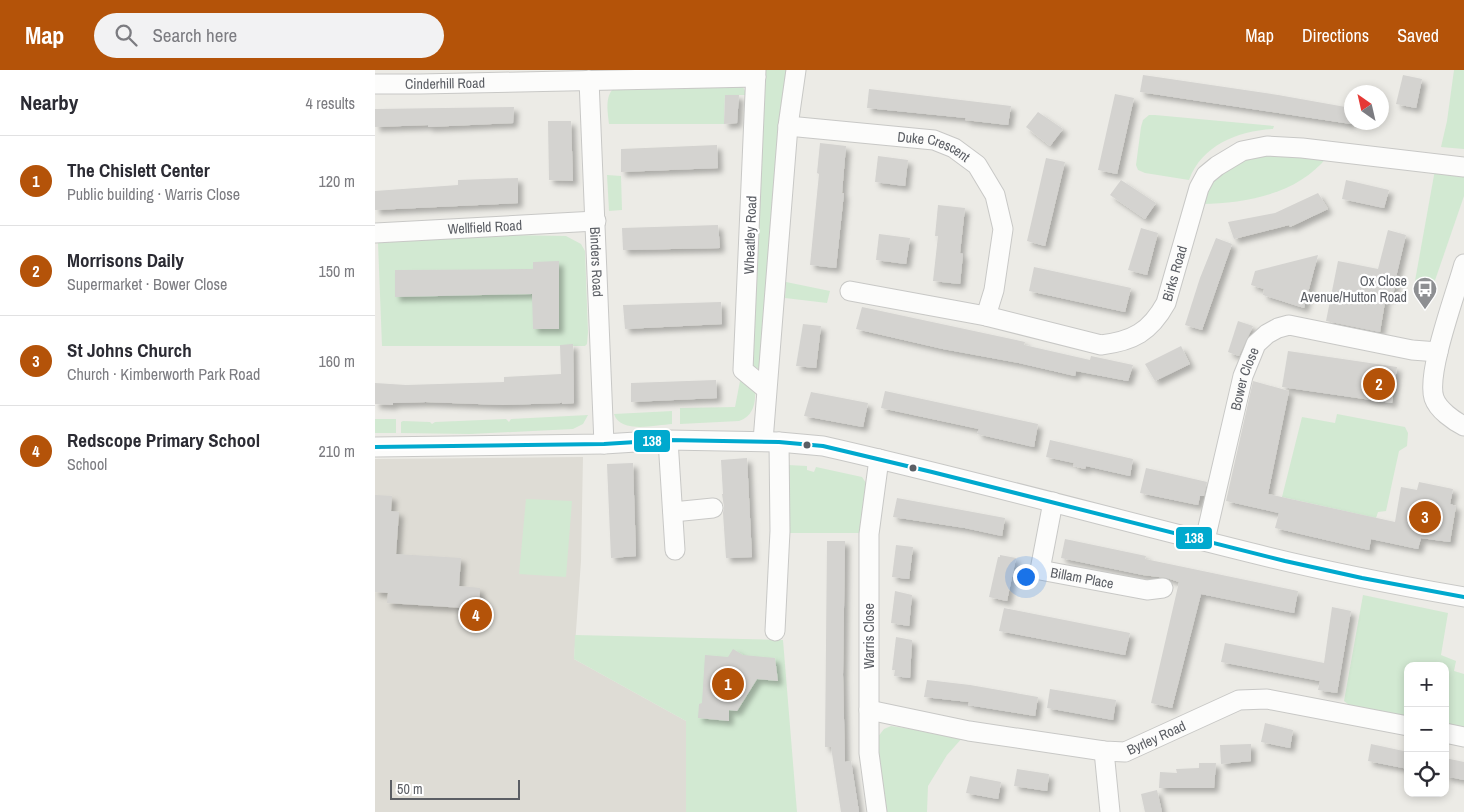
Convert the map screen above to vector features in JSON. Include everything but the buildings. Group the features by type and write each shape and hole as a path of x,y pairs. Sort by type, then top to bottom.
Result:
{"street":[{"name":"Wheatley Road","path":"775,631 780,530 766,389 788,126 796,70"},
{"name":"Wheatley Road","path":"756,74 743,370 766,389"},
{"name":"Cinderhill Road","path":"375,84 589,80 756,74"},
{"name":"Binders Road","path":"589,80 604,444"},
{"name":"Duke Crescent","path":"788,126 934,140 954,148 977,165 995,195 1003,229 993,290 986,316"},
{"name":"Birks Road","path":"850,291 986,316 1101,345 1120,343 1143,332 1157,319 1166,303 1199,188 1206,175 1242,151 1267,146 1302,148 1464,167"},
{"name":"Wellfield Road","path":"375,233 595,221"},
{"path":"1464,264 1438,352 1432,380 1434,399 1450,419 1464,426"},
{"name":"Bower Close","path":"1205,540 1243,376 1256,344 1267,334 1277,328 1289,325 1412,350 1438,352"},
{"path":"668,440 675,550"},
{"path":"375,446 604,444 668,440 771,442 823,446 1352,576 1464,597"},
{"name":"Warris Close","path":"877,812 869,753 869,534 879,459"},
{"name":"Billam Place","path":"1053,502 1040,570 1147,590 1163,588"},
{"path":"673,512 713,508"},
{"name":"Byrley Road","path":"869,710 969,732 1104,751 1125,752 1239,700 1267,698 1404,725"},
{"path":"1449,734 1464,737"},
{"path":"1104,751 1110,812"}],"shaded area":[{"path":"583,457 581,561 574,659 686,721 686,812 375,812 375,459"}],"green space":[{"path":"765,70 787,70 782,101 761,368 759,369 753,366 753,361"},
{"path":"1454,70 1464,70 1464,149 1441,147 1447,121"},
{"path":"742,85 747,95 725,95 724,124 609,124 608,99 615,87"},
{"path":"1149,115 1274,126 1273,129 1247,133 1223,142 1203,158 1189,180 1145,173 1138,170 1136,165 1141,127 1143,120"},
{"path":"1255,153 1327,157 1315,170 1286,188 1253,198 1202,204 1213,179"},
{"path":"1436,164 1464,167 1464,196 1430,295 1413,292"},
{"path":"607,175 621,176 622,210 609,211"},
{"path":"504,235 566,236 581,244 585,251 588,332 587,344 585,346 382,346 378,243"},
{"path":"786,282 830,291 827,303 785,298"},
{"path":"741,376 755,388 753,408 748,416 739,421 680,424 680,408 735,407"},
{"path":"672,411 672,424 648,427 623,424 614,414"},
{"path":"1337,414 1405,427 1408,433 1407,446 1399,451 1386,511 1378,512 1376,518 1282,497 1302,417 1335,423"},
{"path":"588,415 583,424 573,429 470,434 401,433 401,422 403,421 430,422 432,424 435,422 506,419 509,422 511,419"},
{"path":"375,419 396,419 396,433 375,433"},
{"path":"788,465 807,466 807,470 814,472 816,467 862,477 868,486 860,533 789,533"},
{"path":"526,499 572,501 566,577 519,574"},
{"path":"1363,595 1448,613 1441,655 1456,661 1454,671 1464,674 1464,729 1449,726 1449,662 1404,662 1404,717 1353,708 1344,701"},
{"path":"575,635 783,640 797,812 686,812 686,721 574,659"},
{"path":"891,726 963,737 947,755 928,786 927,812 886,812 877,738 884,729"}],"transit line":[{"name":"138","path":"375,447 604,444 668,440 779,442 823,446 1285,561 1464,597"}],"place":[{"name":"Ox Close Avenue/Hutton Road","path":"1425,310"},
{"name":"Morrisons Daily","path":"1379,384"},
{"name":"St Johns Church","path":"1425,517"},
{"name":"Redscope Primary School","path":"476,615"},
{"name":"The Chislett Center","path":"728,684"}]}
